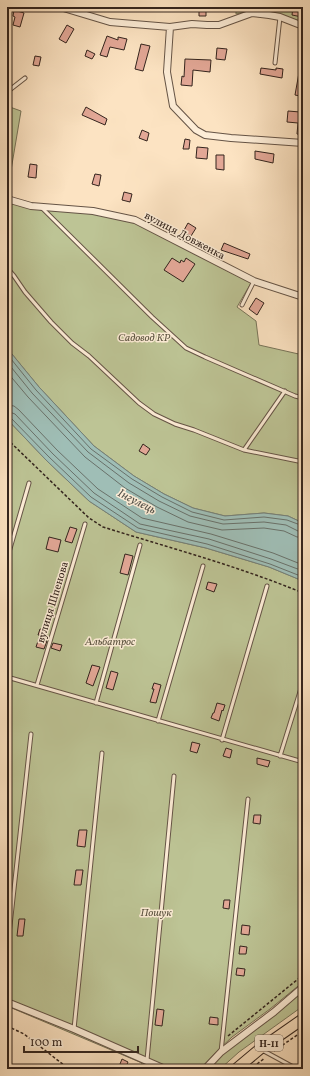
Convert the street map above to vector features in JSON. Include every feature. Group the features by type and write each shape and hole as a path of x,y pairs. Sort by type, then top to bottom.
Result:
{"main road":[{"name":"Н-11","path":"236,1069 260,1049 303,1019"}],"street":[{"path":"60,7 110,22 170,27 192,24 219,25 252,14 280,17 303,26"},
{"path":"170,27 167,72 173,106 196,130 205,135 303,143"},
{"name":"вулиця Довженка","path":"7,199 41,208 93,211 135,220 254,281 303,297"},
{"path":"205,1069 221,1052 274,1012 303,987"},
{"path":"7,1002 166,1069"}],"lane":[{"path":"275,64 280,17"},
{"path":"7,92 25,78"},
{"path":"41,208 152,317 186,348 303,398"},
{"path":"7,268 25,292 51,322 72,343 89,356 139,403 154,414 175,424 244,450 303,462"},
{"path":"242,305 254,281"},
{"path":"244,450 285,391"},
{"path":"7,559 29,483"},
{"name":"вулиця Шпенова","path":"37,685 85,524"},
{"path":"96,703 140,545"},
{"path":"158,721 203,566"},
{"path":"222,740 267,586"},
{"path":"7,677 222,740 303,762"},
{"path":"280,756 303,682"},
{"path":"7,953 31,734"},
{"path":"74,1029 102,753"},
{"path":"147,1060 174,776"},
{"path":"221,1052 248,800"},
{"path":"260,1049 297,1069"}],"path":[{"path":"7,439 89,518 103,526 236,568 303,593"},
{"path":"222,1041 303,976"},
{"path":"7,1026 24,1034 69,1069"},
{"path":"257,1064 303,1031"}],"green space":[{"path":"236,7 303,7 303,22 269,12 254,10 236,14"},
{"path":"7,106 21,111 7,194"},
{"name":"Садовод КР","path":"7,202 41,210 94,213 133,222 251,283 237,307 256,321 259,345 303,355 303,523 288,516 264,513 225,516 193,508 164,494 134,476 94,446 39,387 7,348"},
{"path":"7,419 46,460 89,501 136,532 206,548 269,567 303,581 303,982 232,1037 200,1069 140,1069 142,1063 7,1006"},
{"path":"303,989 303,1006 239,1052 220,1069 208,1069 221,1055"}],"water":[{"name":"Інгулець","path":"7,348 39,387 94,446 134,476 164,494 193,508 225,516 264,513 288,516 303,523 303,581 269,567 206,548 136,532 89,501 46,460 7,419"}],"building":[{"path":"199,7 206,7 206,16 199,16"},
{"path":"293,7 303,8 302,17 292,15"},
{"path":"14,10 24,13 20,27 13,25 15,17 13,16"},
{"path":"67,25 74,29 66,43 59,39"},
{"path":"107,36 118,40 118,37 127,39 124,50 110,47 107,57 100,55"},
{"path":"141,44 150,46 143,71 135,69"},
{"path":"217,48 227,49 225,60 216,59"},
{"path":"87,50 95,54 92,59 85,56"},
{"path":"35,56 41,57 39,66 33,65"},
{"path":"185,59 211,60 210,72 193,70 192,86 181,85 182,76 184,77"},
{"path":"300,67 303,67 303,82 300,96 295,95"},
{"path":"261,68 276,70 276,68 283,69 282,78 260,74"},
{"path":"86,107 107,119 105,125 82,115"},
{"path":"288,111 300,112 299,114 303,114 302,135 297,134 298,123 287,122"},
{"path":"142,130 149,133 147,141 139,138"},
{"path":"185,139 190,140 189,149 183,149"},
{"path":"197,147 208,148 207,159 196,158"},
{"path":"255,151 274,154 273,163 255,159"},
{"path":"216,155 224,155 224,170 216,169"},
{"path":"30,164 37,165 36,178 28,177"},
{"path":"95,174 101,175 99,186 92,184"},
{"path":"124,192 132,194 130,202 122,200"},
{"path":"188,223 196,228 191,236 183,232"},
{"path":"224,243 250,254 248,259 221,250"},
{"path":"172,258 180,263 181,260 184,262 186,258 195,264 183,282 164,270"},
{"path":"256,298 264,303 257,315 249,309"},
{"path":"143,444 150,449 146,455 139,451"},
{"path":"70,527 77,529 72,543 65,541"},
{"path":"49,537 61,540 58,552 46,549"},
{"path":"125,554 133,556 128,575 120,573"},
{"path":"208,582 217,584 214,592 206,589"},
{"path":"40,629 47,631 44,641 47,641 44,649 36,647 40,635 38,635"},
{"path":"53,643 62,645 60,651 51,648"},
{"path":"92,665 100,667 93,686 86,683"},
{"path":"111,671 118,673 113,690 106,688"},
{"path":"154,683 161,685 156,703 150,702 154,689 152,689"},
{"path":"217,703 225,705 219,721 211,718"},
{"path":"192,742 200,744 197,753 190,751"},
{"path":"226,748 232,750 230,758 223,756"},
{"path":"257,758 270,761 268,767 257,764"},
{"path":"254,815 261,815 260,824 253,823"},
{"path":"79,830 87,830 85,847 77,846"},
{"path":"76,870 83,870 81,885 74,885"},
{"path":"224,900 230,900 229,909 223,908"},
{"path":"19,919 25,919 23,936 17,936"},
{"path":"242,925 250,926 249,935 241,934"},
{"path":"240,946 247,947 246,954 239,954"},
{"path":"237,968 245,969 244,976 236,975"},
{"path":"157,1009 164,1010 162,1026 155,1025"},
{"path":"210,1017 218,1018 218,1025 209,1024"},
{"path":"122,1059 128,1062 125,1069 118,1069"}],"park label":[{"name":"Альбатрос","path":"110,641"},
{"name":"Пошук","path":"156,912"}]}
